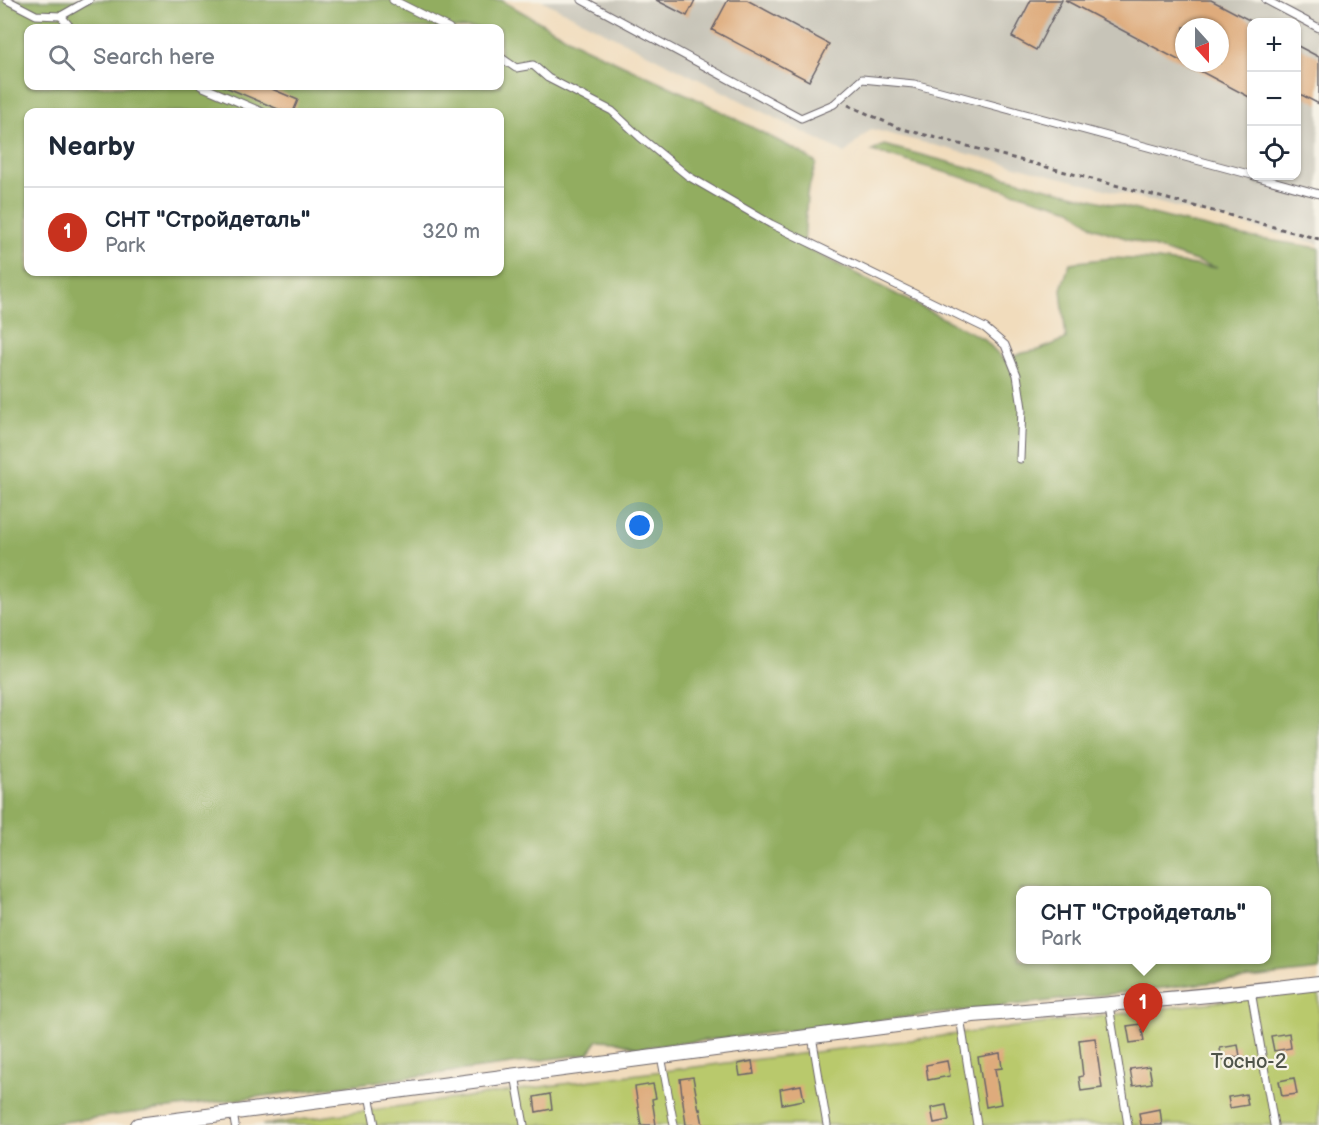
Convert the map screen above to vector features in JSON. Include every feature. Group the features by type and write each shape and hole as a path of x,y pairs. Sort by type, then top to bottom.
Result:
{"street":[{"path":"138,1125 234,1119 369,1095 960,1017 1251,992 1319,983"}],"lane":[{"path":"7,0 36,15 62,16 89,0"},
{"path":"393,0 441,24"},
{"path":"582,0 801,118 834,104 862,79 914,84 1247,173"},
{"path":"1266,0 1319,28"},
{"path":"62,16 68,24"},
{"path":"504,60 516,68 533,65 548,78 612,111 688,176 771,224 986,328 1005,345 1017,375 1022,408 1020,459"},
{"path":"210,90 253,108"},
{"path":"1270,180 1319,194"},
{"path":"1251,992 1274,1125"},
{"path":"1109,1005 1128,1125"},
{"path":"960,1017 977,1125"},
{"path":"812,1036 826,1125"},
{"path":"661,1056 674,1125"},
{"path":"515,1075 524,1125"},
{"path":"369,1095 375,1125"}],"path":[{"path":"838,101 899,128 1319,239"}],"shaded area":[{"path":"541,0 1319,0 1319,244 871,129 845,153"}],"green space":[{"path":"0,0 501,0 580,45 701,101 800,152 816,163 807,195 804,247 984,339 1004,360 1066,339 1061,289 1070,263 1111,258 1158,260 1217,268 1095,228 1071,209 872,151 884,145 1242,236 1319,248 1319,970 638,1048 615,1041 598,1040 588,1054 40,1125 0,1125"},
{"name":"Тосно-2","path":"1319,989 1319,1125 262,1125 615,1077"}],"building":[{"path":"656,0 695,0 687,16"},
{"path":"728,0 747,0 829,44 809,81 712,30"},
{"path":"1031,0 1062,0 1036,50 1012,37"},
{"path":"1065,0 1211,0 1247,19 1247,96 1202,72 1229,72 1229,18 1175,18 1175,58"},
{"path":"1301,48 1319,57 1319,104 1301,95"},
{"path":"233,90 274,90 298,100 295,108 275,108"},
{"path":"1141,1024 1144,1041 1130,1043 1127,1026"},
{"path":"1289,1033 1291,1048 1274,1051 1271,1036"},
{"path":"1095,1038 1102,1088 1081,1091 1079,1077 1083,1076 1079,1040"},
{"path":"1238,1045 1240,1056 1222,1060 1220,1048"},
{"path":"1000,1053 1002,1068 995,1069 1001,1104 986,1107 978,1057"},
{"path":"752,1061 754,1074 740,1076 738,1064"},
{"path":"947,1061 950,1076 928,1080 926,1065"},
{"path":"1149,1066 1152,1083 1133,1086 1130,1069"},
{"path":"693,1077 703,1125 686,1125 680,1079"},
{"path":"1294,1078 1297,1094 1282,1096 1279,1081"},
{"path":"653,1084 656,1098 652,1099 656,1125 641,1125 635,1087"},
{"path":"801,1085 804,1100 782,1104 780,1089"},
{"path":"550,1094 552,1109 536,1112 534,1097"},
{"path":"1246,1094 1248,1105 1230,1108 1228,1097"},
{"path":"946,1105 949,1120 934,1123 931,1108"},
{"path":"1160,1109 1162,1125 1141,1125 1139,1113"}],"place":[{"name":"СНТ \"Стройдеталь\"","path":"1143,1033"}]}
